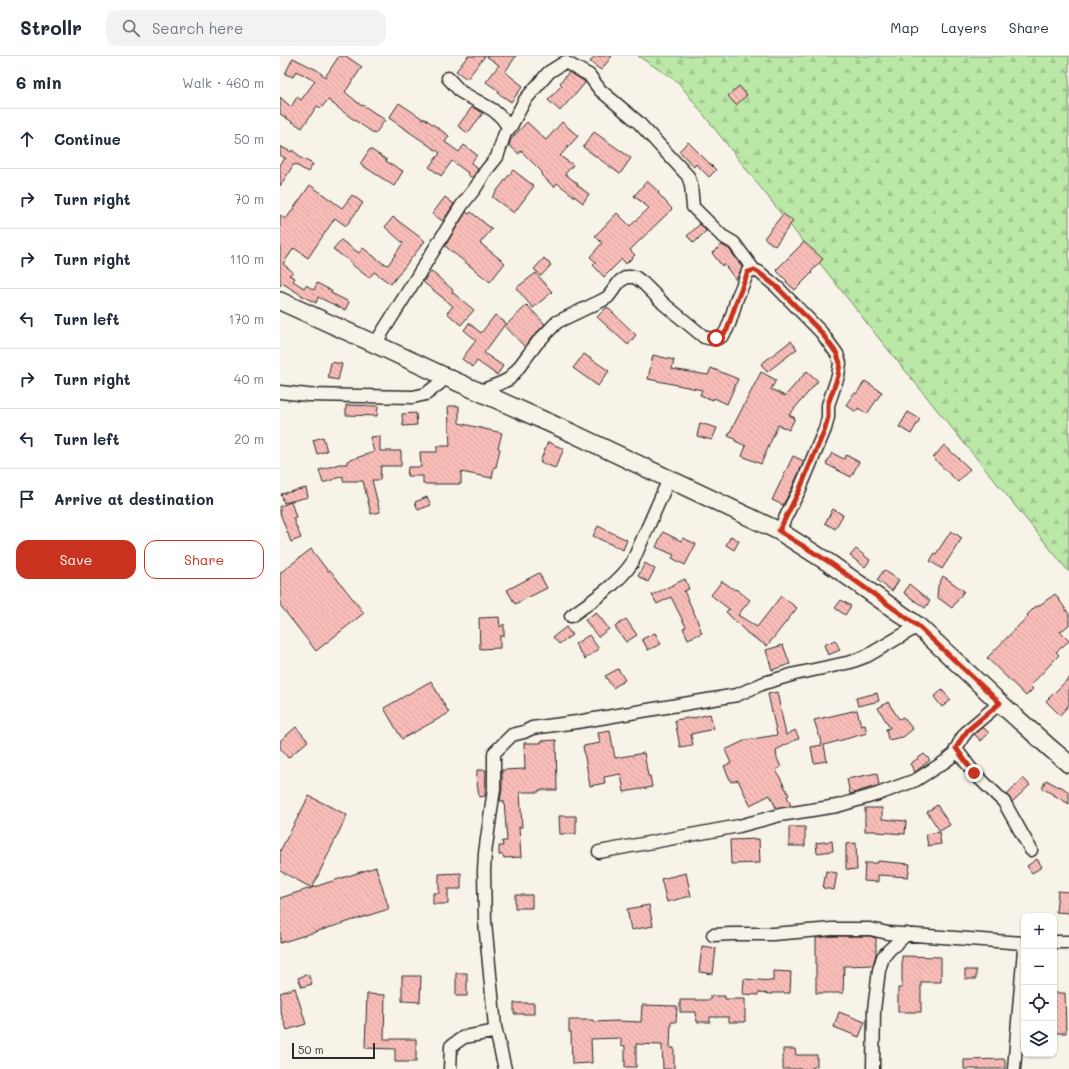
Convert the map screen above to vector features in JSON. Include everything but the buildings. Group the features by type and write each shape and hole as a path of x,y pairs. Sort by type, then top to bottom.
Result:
{"street":[{"path":"375,344 462,205 497,157 505,134 525,100 549,72 565,62 589,74 600,90 638,122 688,176 691,185 693,207 722,236 734,243 754,270 777,287 821,332 837,354 840,363 838,376 828,404 828,417 825,429 799,491 779,531"},
{"path":"448,78 461,92 493,110 502,118 509,128"},
{"path":"478,392 509,379 537,343 557,322 605,299 620,281 627,277 635,277 643,283 664,304 704,337 711,339 722,336 727,330 748,272 754,270"},
{"path":"280,301 478,392 572,433 779,531 829,562 918,626 1000,703 1069,764"},
{"path":"280,392 308,395 413,397 426,394 446,377"},
{"path":"571,616 600,595 625,573 632,563 669,479"},
{"path":"505,1069 495,1027 485,922 484,853 494,789 494,754 512,735 532,728 577,722 737,695 764,683 795,674 851,662 867,656 918,626"},
{"path":"599,852 739,826 780,815 837,806 878,794 916,780 946,761 952,755 968,730 1000,703"},
{"path":"956,748 974,773 1004,802 1031,850"},
{"path":"714,935 773,934 832,929 870,930 888,933 1021,943"},
{"path":"873,1069 874,1010 879,970 884,957 889,950 907,934"},
{"path":"1057,942 1069,942"},
{"path":"1014,1069 1021,985"},
{"path":"450,1069 451,1046 464,1037 492,1032 495,1027"}],"green space":[{"path":"638,56 1069,56 1069,572 877,336 678,82"}],"route":[{"path":"716,338 722,336 727,330 748,272 754,270 777,287 821,332 837,354 840,363 838,376 828,404 828,417 825,429 799,491 779,531 829,562 918,626 1000,703 968,730 956,748 974,773"}]}
